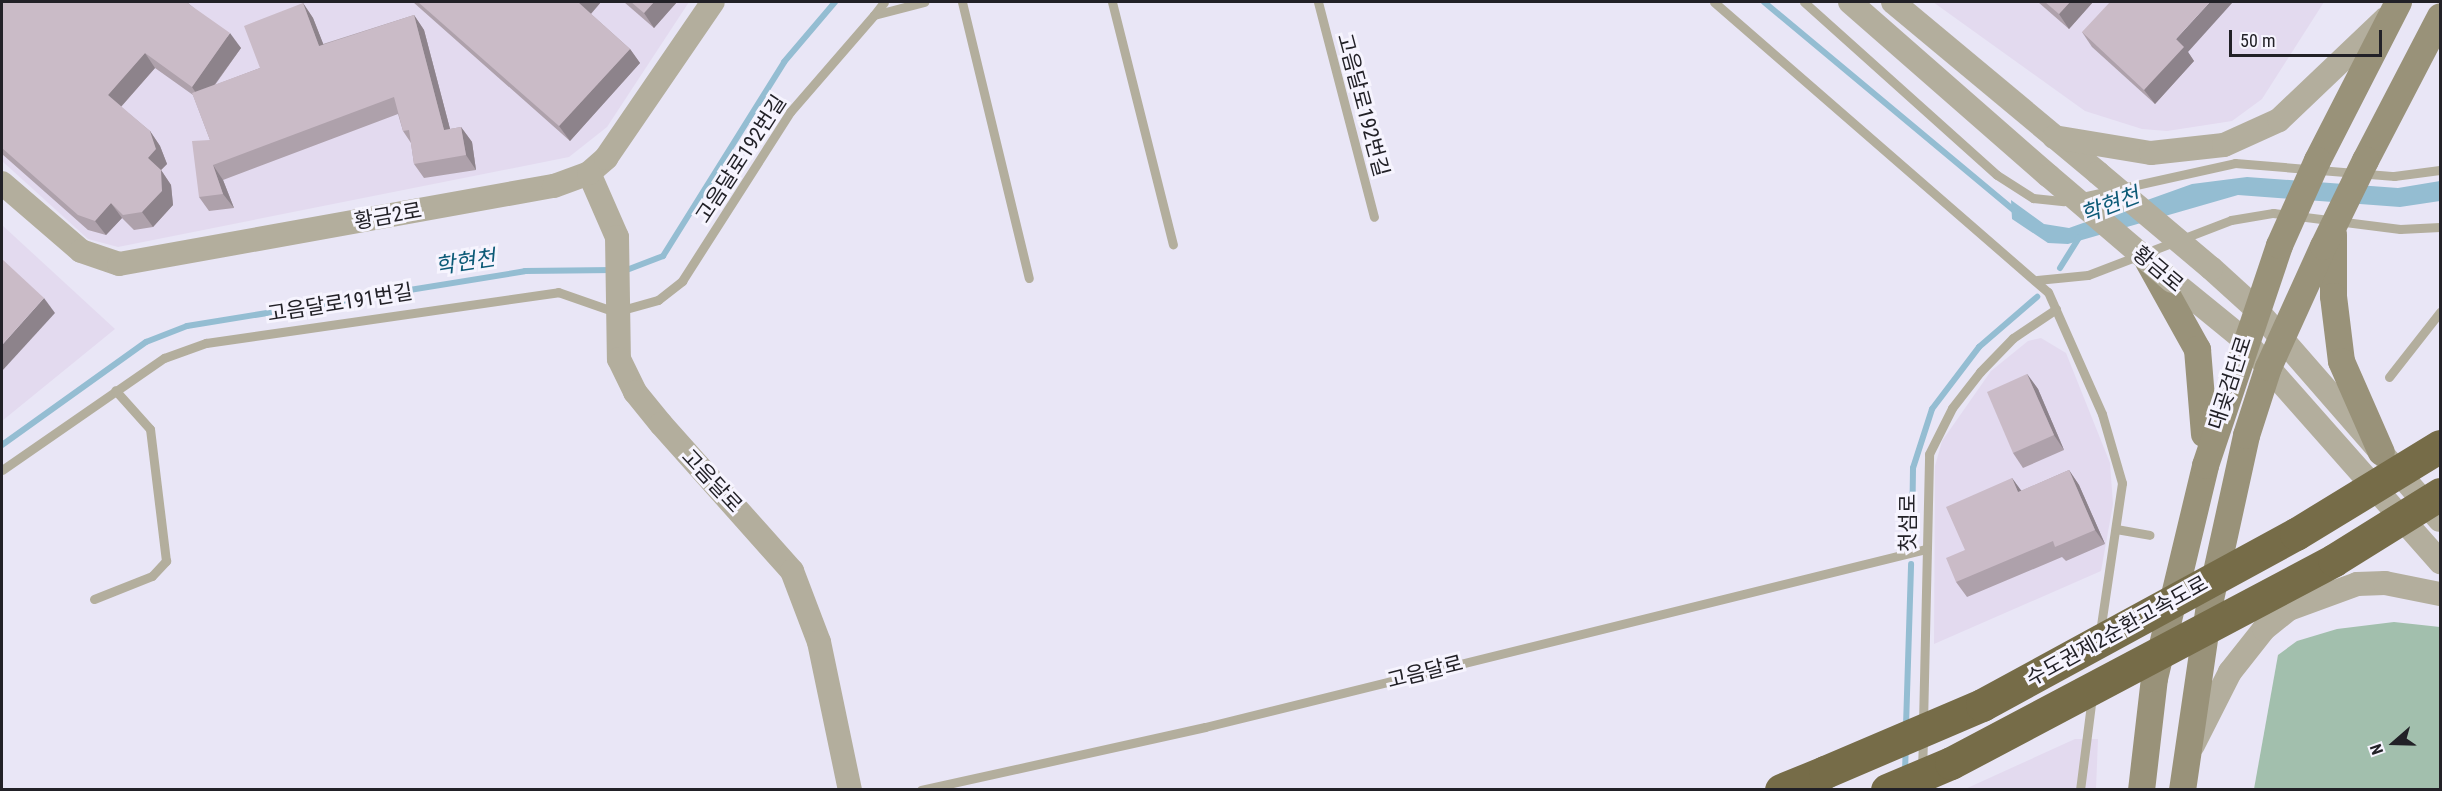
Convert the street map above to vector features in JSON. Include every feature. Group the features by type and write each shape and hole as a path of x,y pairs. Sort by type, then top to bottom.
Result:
{"highway":[{"name":"수도권제2순환고속도로","path":"1781,789 1982,705 2296,534 2440,446"},
{"name":"수도권제2순환고속도로","path":"1887,789 1951,763 2334,560 2440,494"}],"main road":[{"name":"대곶검단로","path":"2141,789 2154,678 2205,465 2243,339 2279,245 2317,160 2394,7"},
{"name":"대곶검단로","path":"2183,776 2210,599 2246,435 2268,367 2280,337 2330,241 2365,160 2440,16"},
{"path":"2330,241 2341,361 2381,452"},
{"path":"2148,260 2172,289 2201,367 2205,465"}],"street":[{"name":"황금2로","path":"2,183 81,251 119,264 554,186 589,173 620,139 713,2"},
{"name":"황금로","path":"1850,2 2148,260"},
{"name":"황금로","path":"1893,2 2211,268 2255,308 2440,520"},
{"path":"2054,137 2151,153 2224,145 2260,131 2304,100 2394,7"},
{"name":"고음달로","path":"589,173 611,217 618,253 615,303 619,359 635,392 776,550 805,595 850,789"},
{"name":"황금로","path":"2172,289 2243,339 2440,561"},
{"path":"2183,776 2230,672 2264,629 2289,609 2358,584 2385,583 2440,594"}],"lane":[{"name":"고음달로192번길","path":"615,303 658,300 682,281 790,112 884,2"},
{"path":"874,15 924,2"},
{"path":"962,2 1029,278"},
{"path":"1112,2 1173,244"},
{"name":"고음달로192번길","path":"1318,2 1374,217"},
{"path":"1714,2 2037,280 2056,309 2118,461 2121,503 2096,662"},
{"path":"1804,2 1997,175 2033,198 2064,201 2235,163 2394,176 2440,170"},
{"path":"2037,280 2088,275 2231,220 2273,213 2400,229 2440,227"},
{"name":"고음달로191번길","path":"2,470 54,439 115,390 164,358 206,343 558,292 615,303"},
{"name":"첫섬로","path":"1922,789 1929,454 1939,430 2000,352 2056,309"},
{"path":"2389,377 2440,312"},
{"path":"94,599 152,576 166,561 150,429 115,390"},
{"path":"2262,554 2304,541 2319,528 2340,492"},
{"path":"2116,529 2149,535"},
{"name":"고음달로","path":"921,789 1205,727 1926,549"},
{"path":"2080,789 2094,673"}],"shaded area":[{"path":"2,2 689,2 607,127 569,157 118,247 88,239 2,161"},
{"path":"1933,2 2324,2 2262,99 2232,121 2167,131 2142,129 2085,111"},
{"path":"2,225 115,329 2,421"},
{"path":"2041,338 2066,353 2110,463 2113,504 2101,571 1934,644 1935,466 1942,441 1991,371 2028,341"},
{"path":"2075,739 2098,739 2096,789 1963,790"}],"green space":[{"path":"2394,622 2440,627 2440,789 2254,789 2278,655 2297,641 2337,629"}],"water":[{"path":"2247,177 2398,188 2440,181 2440,201 2400,207 2238,195 2068,244 2048,243 2012,219 2011,200 2044,224 2069,228 2192,184"}],"building":[{"path":"2,2 186,2 230,33 192,87 145,53 108,95 150,131 156,149 148,158 161,170 162,191 142,212 123,215 111,203 95,221 78,215 2,148"},
{"path":"418,2 578,2 630,49 559,126"},
{"path":"631,2 654,2 644,13"},
{"path":"2045,2 2070,2 2059,14"},
{"path":"2110,2 2210,2 2176,39 2184,47 2144,90 2082,32"},
{"path":"303,3 319,46 414,15 444,130 461,127 466,155 414,164 409,130 403,131 394,97 213,165 223,194 199,197 192,141 210,140 192,93 260,68 244,26"},
{"path":"2,259 44,298 2,345"},
{"path":"2027,374 2054,435 2013,453 1987,392"},
{"path":"2069,470 2095,530 2055,547 2053,541 1956,582 1946,558 1965,550 1946,507 2012,478 2018,492"}],"waterway":[{"name":"학현천","path":"624,271 663,256 784,62 835,2"},
{"name":"학현천","path":"1764,2 2017,213"},
{"path":"2060,268 2079,238"},
{"name":"학현천","path":"2,445 146,342 187,326 525,271 614,270"},
{"path":"1912,540 1913,468 1932,409 1979,347 2037,297"},
{"path":"1906,726 1911,564"},
{"path":"1905,771 1906,748"}]}
